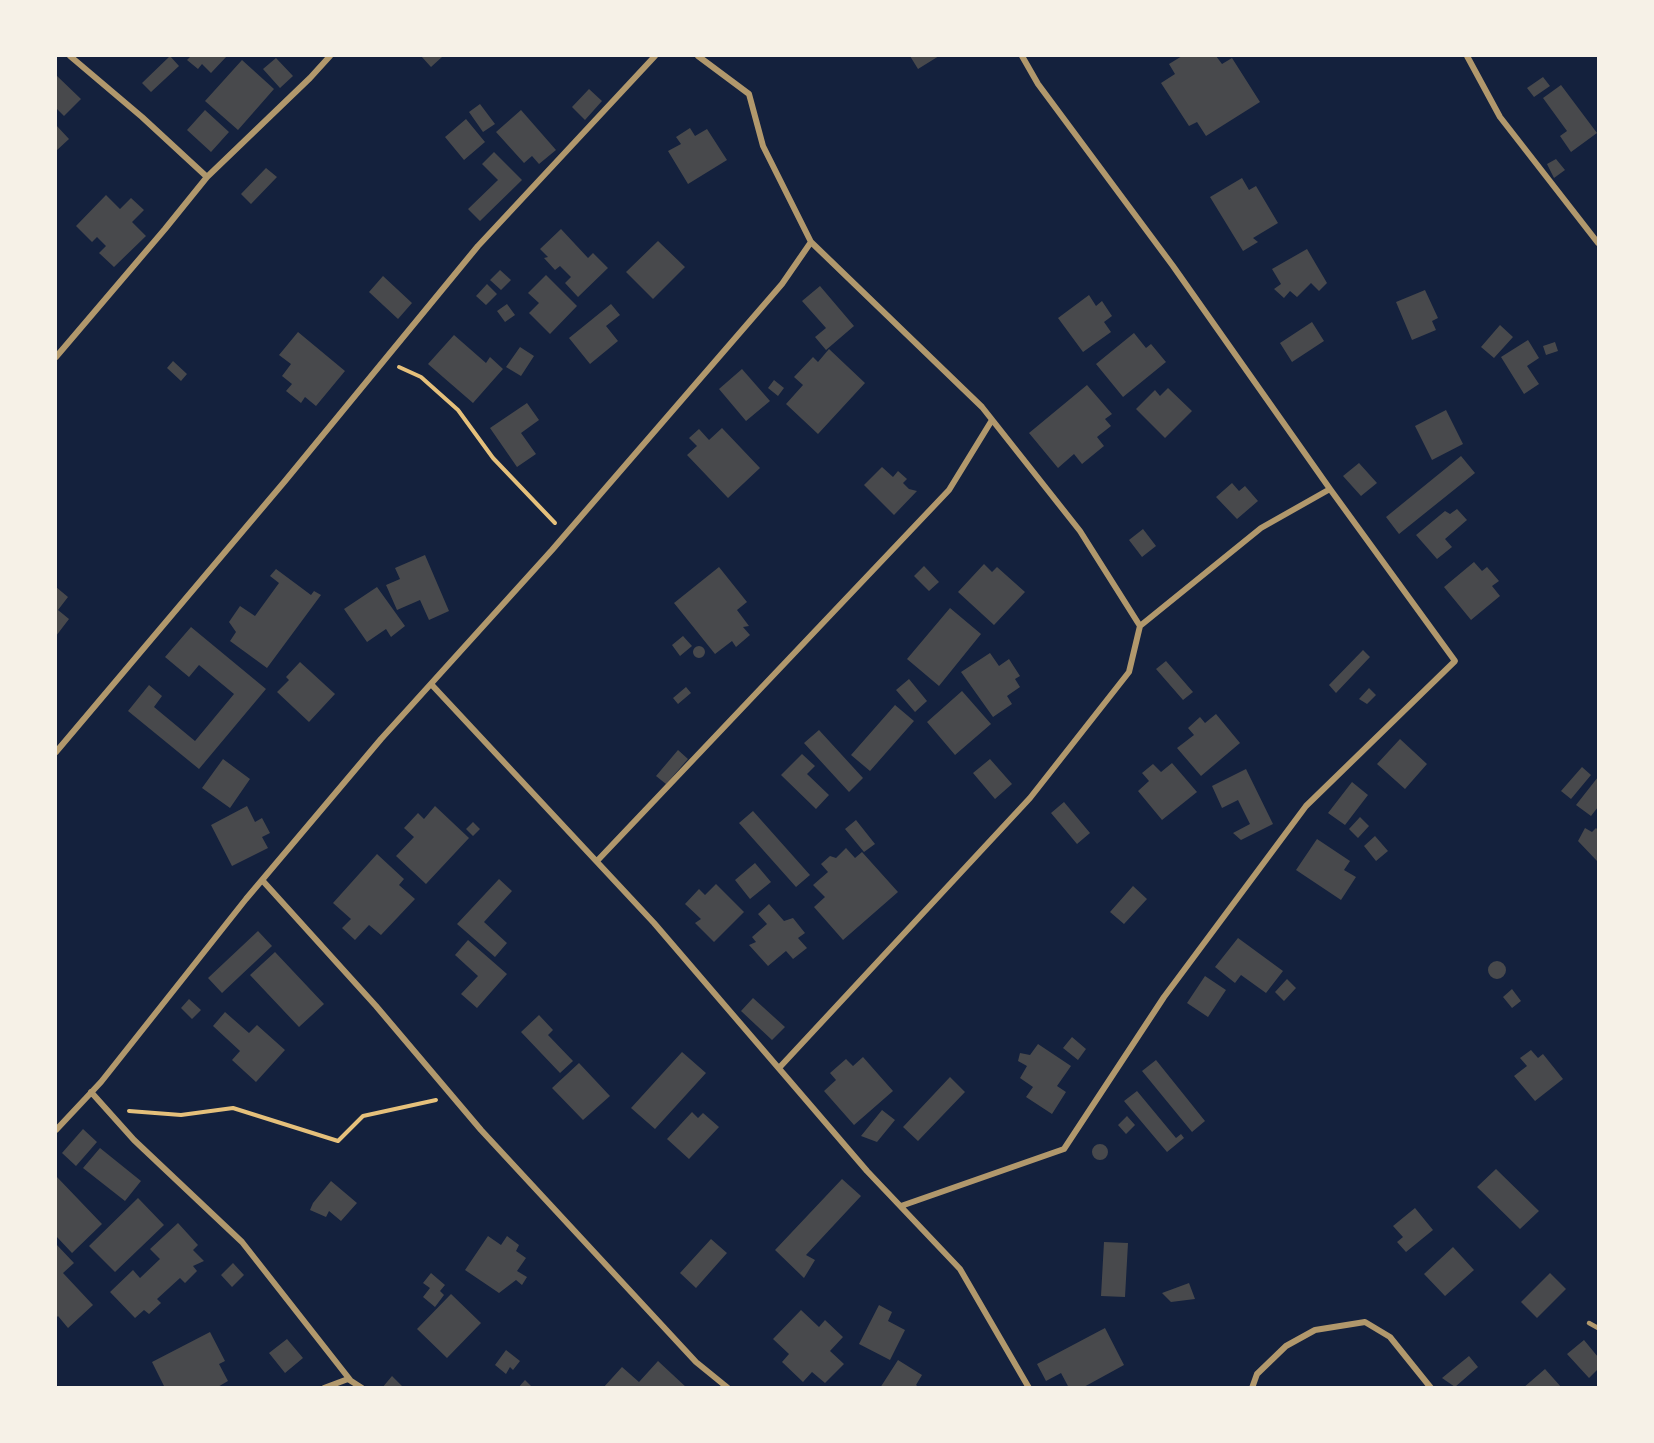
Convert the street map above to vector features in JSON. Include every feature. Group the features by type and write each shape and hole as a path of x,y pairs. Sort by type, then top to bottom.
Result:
{"street":[{"path":"70,56 142,117 207,177"},
{"path":"56,357 207,177 330,56"},
{"path":"56,752 285,481 478,246 655,56"},
{"path":"698,56 749,94 763,146 811,242 982,407 1080,531 1140,626"},
{"path":"901,1206 1064,1149 1164,997 1306,806 1455,661 1173,266 1038,84 1022,56"},
{"path":"1467,56 1500,117 1599,243"},
{"path":"56,1130 91,1092 262,880 374,748 566,534 782,284 811,242"},
{"path":"597,861 949,490 992,420"},
{"path":"779,1068 1030,798 1129,672 1140,626 1261,528 1330,489"},
{"path":"431,684 654,922 867,1171 960,1269 1029,1388"},
{"path":"262,880 376,1006 481,1130 696,1362 728,1388"},
{"path":"91,1092 134,1140 242,1242 351,1381 362,1388"},
{"path":"1252,1388 1257,1374 1286,1346 1315,1330 1365,1322 1390,1336 1431,1388"},
{"path":"324,1388 348,1379 351,1381"}],"lane":[{"path":"1589,1323 1599,1328"}],"path":[{"path":"384,360 420,377 458,410 493,458 566,534"},
{"path":"107,1110 181,1115 233,1108 338,1141 363,1116 453,1096"}],"building":[{"path":"170,56 179,66 151,92 142,83"},
{"path":"191,56 227,56 211,73 202,64 198,69 187,60"},
{"path":"421,56 440,56 442,57 431,67"},
{"path":"910,56 939,56 918,69"},
{"path":"1182,56 1216,56 1222,64 1232,58 1260,102 1206,136 1197,122 1189,126 1161,83 1175,74 1169,64"},
{"path":"276,58 293,76 280,88 263,69"},
{"path":"242,60 274,89 238,130 205,101"},
{"path":"56,75 81,99 64,116 56,108"},
{"path":"1543,77 1550,86 1534,97 1527,88"},
{"path":"1561,85 1597,133 1571,152 1560,136 1567,131 1543,98"},
{"path":"589,89 602,101 585,120 572,107"},
{"path":"480,104 495,124 483,132 469,112"},
{"path":"205,110 229,132 211,152 187,130"},
{"path":"521,110 556,150 539,164 532,156 524,163 496,132"},
{"path":"466,119 485,142 464,160 445,137"},
{"path":"56,125 69,139 56,151"},
{"path":"690,128 695,136 707,129 727,160 688,184 668,151 681,144 676,137"},
{"path":"494,152 522,180 480,221 468,209 498,180 482,164"},
{"path":"1556,159 1565,170 1554,178 1547,164"},
{"path":"266,168 277,177 251,204 241,194"},
{"path":"1242,178 1249,190 1256,186 1278,223 1253,238 1258,242 1243,251 1210,197"},
{"path":"106,195 120,209 131,198 144,210 132,222 146,236 114,267 99,253 106,246 97,237 92,242 76,226"},
{"path":"561,229 588,258 593,253 608,268 578,297 565,283 571,277 560,266 555,270 544,258 548,257 540,249"},
{"path":"658,241 685,267 653,299 626,272"},
{"path":"1307,249 1327,283 1319,291 1311,283 1297,297 1290,291 1284,298 1274,289 1281,284 1272,269"},
{"path":"500,270 511,280 501,290 490,280"},
{"path":"546,275 577,306 550,334 529,313 539,303 528,293"},
{"path":"383,276 412,303 398,319 369,292"},
{"path":"487,284 497,294 486,305 476,296"},
{"path":"820,286 854,326 826,350 815,337 826,328 802,301"},
{"path":"1425,290 1438,318 1432,321 1436,330 1412,340 1396,302"},
{"path":"1089,295 1096,306 1102,301 1112,316 1104,322 1111,332 1083,352 1058,318"},
{"path":"507,304 515,315 505,322 497,311"},
{"path":"611,304 620,315 606,326 618,341 590,364 569,338"},
{"path":"1312,322 1324,341 1292,362 1280,343"},
{"path":"1500,325 1513,337 1494,358 1481,347"},
{"path":"298,332 345,371 316,406 305,397 301,403 286,391 292,384 282,376 291,364 279,355"},
{"path":"1134,333 1146,348 1151,344 1166,362 1123,397 1096,364"},
{"path":"454,335 486,363 490,357 503,369 473,403 428,364"},
{"path":"1528,340 1539,358 1527,366 1539,384 1524,394 1501,357"},
{"path":"1555,342 1558,351 1546,355 1543,346"},
{"path":"520,347 534,356 521,376 506,367"},
{"path":"829,349 865,383 818,434 786,404 803,385 794,377 813,357 818,362"},
{"path":"173,361 187,374 181,381 167,368"},
{"path":"742,369 770,401 746,421 719,389"},
{"path":"774,380 784,388 778,396 768,388"},
{"path":"1087,385 1112,414 1105,419 1111,426 1097,437 1104,446 1082,464 1074,454 1058,468 1029,433"},
{"path":"1168,388 1192,411 1165,438 1136,409 1155,390 1160,396"},
{"path":"527,403 539,420 521,433 536,454 517,467 490,428"},
{"path":"1446,410 1463,444 1432,460 1415,426"},
{"path":"722,428 760,468 728,498 687,455 697,446 689,438 699,429 709,440"},
{"path":"1461,456 1475,473 1399,534 1386,517"},
{"path":"1359,463 1377,483 1361,496 1343,476"},
{"path":"882,467 893,477 898,471 907,479 903,483 909,489 917,491 894,515 864,485"},
{"path":"1232,483 1239,491 1245,486 1258,501 1237,519 1216,497"},
{"path":"1457,509 1467,520 1445,539 1452,547 1437,559 1416,535 1445,511 1450,514"},
{"path":"1143,529 1156,546 1142,557 1129,540"},
{"path":"425,555 449,611 429,620 420,600 397,610 386,585 400,579 395,568"},
{"path":"1474,562 1482,571 1487,567 1499,581 1492,586 1500,596 1471,620 1444,587"},
{"path":"984,564 992,572 997,567 1025,592 994,625 958,592"},
{"path":"924,566 939,582 929,591 914,576"},
{"path":"719,567 747,602 737,610 749,626 743,627 750,635 736,647 732,641 715,654 674,603"},
{"path":"276,569 311,595 314,591 321,595 267,668 230,641 236,632 229,622 240,606 255,616 279,583 270,576"},
{"path":"56,587 68,597 58,610 69,619 56,636"},
{"path":"377,587 405,626 391,637 386,629 367,642 344,609"},
{"path":"950,608 981,634 939,686 907,659"},
{"path":"191,627 266,689 199,769 128,711 149,685 162,696 154,707 195,741 234,694 199,665 189,677 165,657"},
{"path":"683,636 692,646 680,656 672,645"},
{"path":"701,646 705,652 701,658 697,658 693,650"},
{"path":"1363,650 1370,657 1336,693 1329,685"},
{"path":"990,653 999,666 1009,659 1020,676 1015,679 1020,687 1007,696 1012,704 993,717 961,672"},
{"path":"1166,661 1193,692 1183,700 1156,669"},
{"path":"300,662 335,694 309,722 277,692 289,680 286,677"},
{"path":"909,679 927,701 915,712 896,690"},
{"path":"686,687 691,693 678,704 673,698"},
{"path":"1369,688 1376,695 1367,704 1359,699"},
{"path":"962,691 991,724 955,755 927,722"},
{"path":"895,705 914,721 870,771 851,755"},
{"path":"1216,714 1240,743 1201,776 1177,748 1194,735 1188,728 1200,717 1205,723"},
{"path":"819,730 863,778 849,792 804,743"},
{"path":"1400,739 1427,764 1405,789 1377,764"},
{"path":"678,750 688,759 666,784 656,776"},
{"path":"802,754 815,766 807,774 829,795 816,809 781,775"},
{"path":"223,759 250,779 230,808 202,788"},
{"path":"990,759 1012,784 995,799 973,773"},
{"path":"1172,763 1197,792 1162,820 1138,791 1149,781 1142,773 1153,764 1161,772"},
{"path":"1582,767 1591,775 1571,799 1561,791"},
{"path":"1246,769 1273,824 1241,840 1233,833 1250,824 1238,800 1222,808 1212,786"},
{"path":"1598,777 1598,807 1591,816 1576,805"},
{"path":"1352,782 1368,795 1345,825 1328,813"},
{"path":"1064,802 1090,833 1077,844 1051,813"},
{"path":"247,806 255,822 262,818 270,833 262,837 268,848 232,866 211,825"},
{"path":"435,806 469,838 426,884 396,856 414,837 404,828 418,813 424,819"},
{"path":"753,811 810,875 796,887 739,823"},
{"path":"1360,817 1369,826 1358,838 1349,829"},
{"path":"856,820 875,844 864,852 845,829"},
{"path":"473,822 480,829 473,836 466,829"},
{"path":"1585,828 1592,832 1596,828 1598,830 1597,861 1578,841"},
{"path":"1375,836 1388,851 1376,861 1364,846"},
{"path":"1317,839 1350,861 1344,870 1356,877 1341,900 1296,870"},
{"path":"846,848 855,858 862,852 898,892 843,940 814,907 825,897 813,885 828,872 821,864 830,856 836,858"},
{"path":"377,854 404,879 399,885 415,899 381,935 369,925 355,940 342,928 351,919 333,903"},
{"path":"755,863 771,882 750,899 735,880"},
{"path":"499,879 512,891 484,922 507,943 495,957 457,924"},
{"path":"716,884 744,912 714,942 695,923 701,919 685,904 699,889 705,895"},
{"path":"1133,886 1147,899 1124,924 1110,912"},
{"path":"769,904 784,921 793,918 805,933 798,938 807,948 793,959 786,951 768,966 749,945 756,942 752,937 767,924 758,914"},
{"path":"258,931 272,946 222,993 208,978"},
{"path":"1238,938 1283,971 1266,993 1241,975 1235,983 1215,967"},
{"path":"468,940 507,974 477,1008 461,994 478,976 455,955"},
{"path":"275,952 324,1004 299,1027 250,975"},
{"path":"1497,961 1503,964 1506,970 1503,976 1497,979 1491,976 1488,970 1491,964"},
{"path":"1205,976 1226,990 1208,1017 1187,1003"},
{"path":"1287,979 1296,988 1284,1001 1275,992"},
{"path":"1512,989 1521,1001 1512,1008 1503,997"},
{"path":"753,998 785,1027 772,1040 741,1011"},
{"path":"189,999 201,1010 192,1019 181,1008"},
{"path":"225,1012 249,1033 257,1025 285,1050 256,1082 232,1060 240,1051 213,1026"},
{"path":"539,1015 553,1030 548,1035 573,1061 560,1073 521,1032"},
{"path":"1072,1037 1086,1049 1078,1060 1063,1048"},
{"path":"1038,1044 1071,1066 1057,1086 1066,1092 1052,1114 1026,1097 1033,1087 1020,1078 1027,1066 1018,1061 1020,1053 1030,1055"},
{"path":"1531,1050 1538,1058 1543,1054 1563,1079 1535,1101 1514,1076 1527,1066 1520,1058"},
{"path":"682,1052 706,1073 655,1129 631,1108"},
{"path":"863,1057 893,1091 854,1125 824,1091 836,1080 830,1073 846,1059 853,1066"},
{"path":"1156,1060 1205,1121 1192,1132 1142,1071"},
{"path":"579,1063 610,1096 583,1120 552,1088"},
{"path":"950,1077 965,1092 918,1141 903,1127"},
{"path":"1137,1091 1176,1138 1181,1134 1184,1138 1167,1152 1124,1101"},
{"path":"882,1110 895,1120 877,1142 861,1136"},
{"path":"692,1112 698,1118 703,1113 719,1127 689,1159 667,1139"},
{"path":"1127,1116 1135,1125 1126,1134 1118,1125"},
{"path":"83,1129 97,1142 76,1166 62,1153"},
{"path":"1097,1144 1103,1144 1108,1152 1106,1158 1097,1160 1092,1155 1092,1149"},
{"path":"100,1148 141,1181 125,1201 83,1168"},
{"path":"1496,1169 1539,1211 1520,1229 1477,1187"},
{"path":"56,1176 102,1224 72,1253 56,1236"},
{"path":"842,1179 861,1196 806,1255 815,1260 804,1278 775,1250"},
{"path":"331,1181 357,1203 341,1221 329,1211 326,1217 310,1210"},
{"path":"138,1198 164,1225 115,1272 89,1246"},
{"path":"1415,1208 1433,1230 1406,1252 1397,1242 1403,1237 1393,1226"},
{"path":"178,1223 198,1245 193,1250 204,1261 193,1266 197,1271 185,1283 180,1278 157,1299 161,1303 149,1314 144,1310 135,1318 110,1292 133,1270 140,1278 160,1259 150,1249"},
{"path":"488,1236 501,1245 507,1236 519,1245 516,1251 526,1258 517,1271 527,1277 522,1285 516,1280 499,1293 465,1270"},
{"path":"711,1239 727,1253 696,1288 680,1273"},
{"path":"1104,1242 1128,1243 1125,1297 1101,1296"},
{"path":"56,1244 74,1263 63,1273 93,1305 68,1328 58,1316 56,1318"},
{"path":"1453,1247 1474,1270 1445,1296 1424,1274"},
{"path":"233,1263 244,1275 232,1287 221,1275"},
{"path":"431,1273 445,1285 440,1291 444,1295 435,1307 423,1297 430,1288 423,1283"},
{"path":"1550,1273 1566,1289 1537,1318 1521,1302"},
{"path":"1189,1283 1195,1299 1171,1302 1162,1293"},
{"path":"451,1294 481,1323 447,1358 417,1329"},
{"path":"879,1305 892,1312 888,1321 905,1330 890,1360 859,1344"},
{"path":"801,1310 819,1327 825,1320 843,1337 830,1351 844,1364 825,1383 812,1372 803,1382 782,1362 789,1354 773,1339"},
{"path":"1105,1328 1124,1365 1082,1388 1069,1388 1061,1373 1046,1381 1037,1364"},
{"path":"210,1332 225,1361 219,1364 228,1381 216,1388 165,1388 152,1362"},
{"path":"287,1339 303,1358 285,1373 269,1353"},
{"path":"1584,1340 1598,1357 1598,1369 1589,1378 1567,1354"},
{"path":"506,1350 520,1361 513,1370 510,1367 506,1374 495,1365"},
{"path":"1469,1356 1478,1367 1455,1387 1442,1378"},
{"path":"898,1360 922,1375 916,1385 920,1388 880,1388"},
{"path":"658,1361 687,1388 603,1388 622,1367 639,1382"},
{"path":"1545,1369 1562,1388 1523,1388"},
{"path":"392,1376 404,1388 382,1388"},
{"path":"525,1380 533,1388 518,1388"}]}
